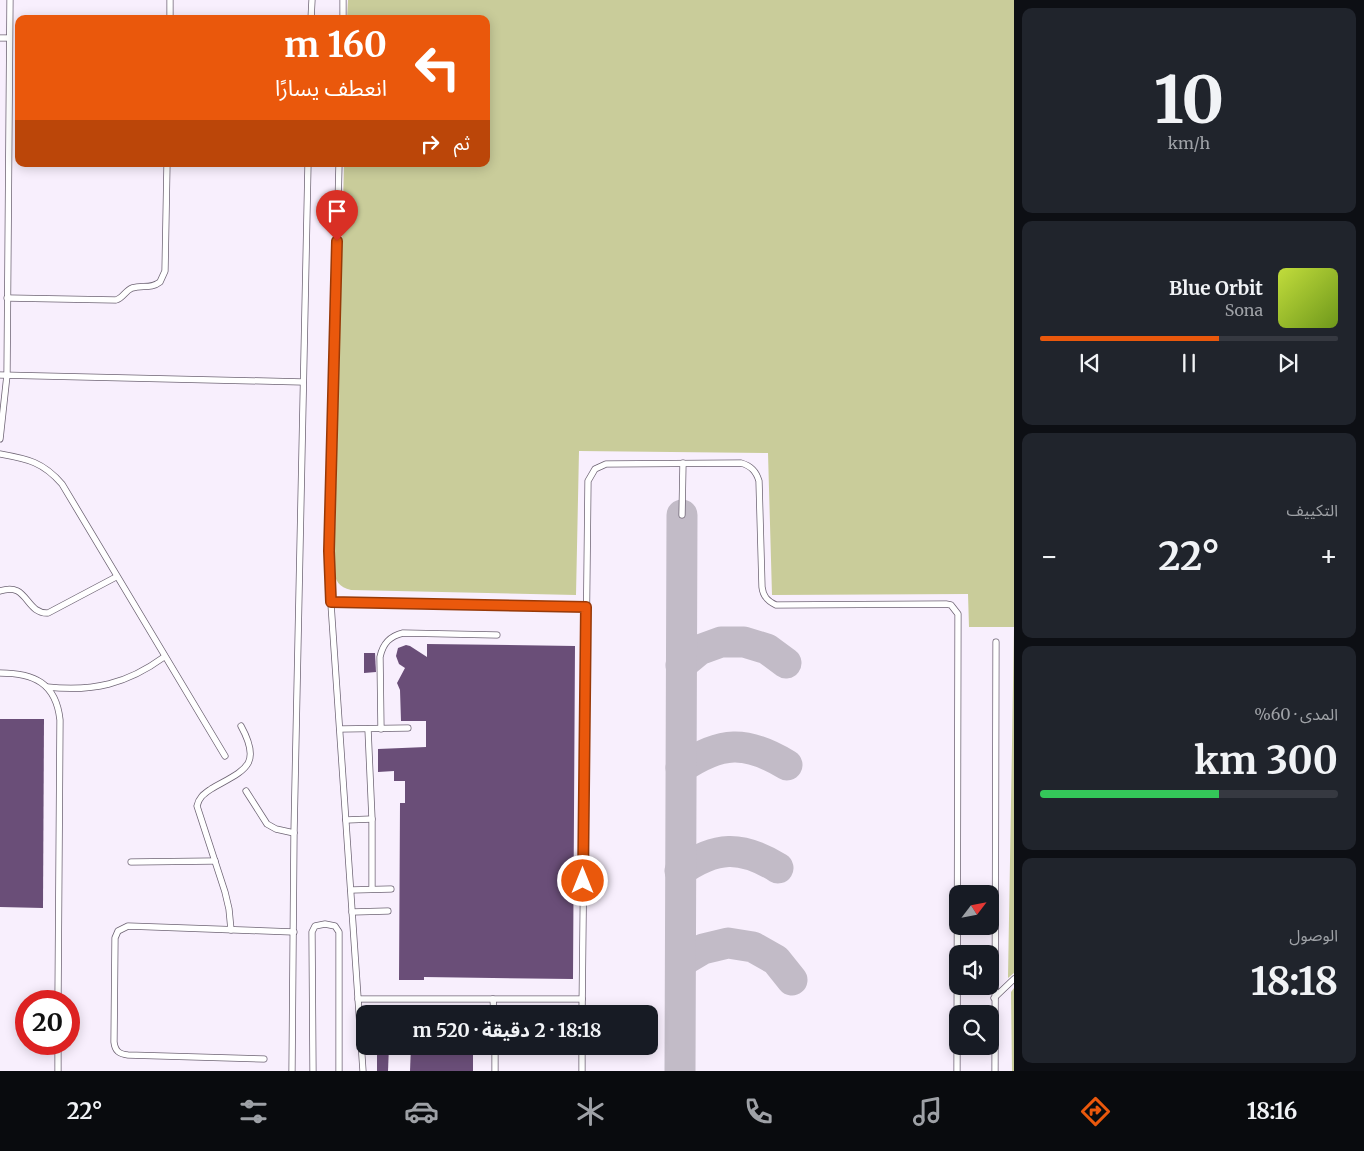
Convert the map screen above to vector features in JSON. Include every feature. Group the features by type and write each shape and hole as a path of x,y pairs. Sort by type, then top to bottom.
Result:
{"lane":[{"path":"0,439 8,298 10,0"},
{"path":"170,0 170,15"},
{"path":"311,15 312,0"},
{"path":"343,0 343,15"},
{"path":"0,38 9,38"},
{"path":"8,298 116,300 131,289 149,288 160,282 164,277 165,271 167,167"},
{"path":"292,1071 294,833 308,167"},
{"path":"339,167 329,557 363,1071"},
{"path":"3,375 303,382"},
{"path":"0,454 32,461 44,466 62,484 225,756"},
{"path":"682,515 683,463"},
{"path":"582,1005 588,487 591,474 595,469 606,464 741,463 751,467 760,488 762,587 763,593 770,602 776,604 946,604 955,609 958,614 957,1071"},
{"path":"0,591 10,588 21,592 36,611 48,613 116,577"},
{"path":"331,602 586,607"},
{"path":"381,728 380,657 390,638 403,633 497,635"},
{"path":"994,1071 996,642"},
{"path":"47,687 78,689 109,684 138,674 164,657"},
{"path":"0,673 28,675 38,680 47,687 54,697 58,708 60,720 58,990"},
{"path":"231,930 228,900 198,811 198,801 205,793 241,772 249,761 251,747 241,726"},
{"path":"340,729 408,728"},
{"path":"368,729 372,819 372,889"},
{"path":"246,791 267,824 276,829 294,833"},
{"path":"346,820 372,819"},
{"path":"131,862 215,861"},
{"path":"351,890 391,889"},
{"path":"352,912 388,911"},
{"path":"312,1071 312,932 316,926 325,924 335,926 339,932 338,1071"},
{"path":"264,1059 120,1054 114,1047 115,938 118,931 128,926 294,932"},
{"path":"994,998 1014,979"},
{"path":"358,999 582,999"},
{"path":"493,999 493,1005"},
{"path":"58,1055 58,1071"},
{"path":"494,1055 495,1071"},
{"path":"582,1055 582,1071"}],"green space":[{"path":"348,0 1014,0 1014,627 969,627 968,594 772,595 768,453 579,451 576,595 351,590 343,587 335,577 334,569 344,167 490,167 490,15 347,15"},
{"path":"1014,627 1014,973 1008,978"},
{"path":"1014,988 1014,1071 1012,1071 1011,992"}],"building":[{"path":"427,644 575,646 573,979 424,977 424,980 399,980 400,803 405,803 405,781 394,781 394,771 378,772 378,749 426,747 426,721 401,721 400,690 397,683 405,668 399,664 396,656 398,648 406,645 427,657"},
{"path":"364,653 375,653 376,672 364,673"},
{"path":"0,719 44,719 43,908 0,907"},
{"path":"377,1055 389,1055 388,1071 377,1071"},
{"path":"411,1055 473,1055 473,1071 410,1071"}],"taxiway":[{"path":"680,1071 682,515"},
{"path":"681,665 699,650 721,642 744,642 767,649 786,663"},
{"path":"681,768 709,753 734,747 759,751 787,765"},
{"path":"680,871 705,857 729,851 752,855 778,868"},
{"path":"681,962 703,949 728,943 753,947 776,960 792,980"}],"route":[{"path":"337,241 329,551 331,602 586,607 583,881"}]}
